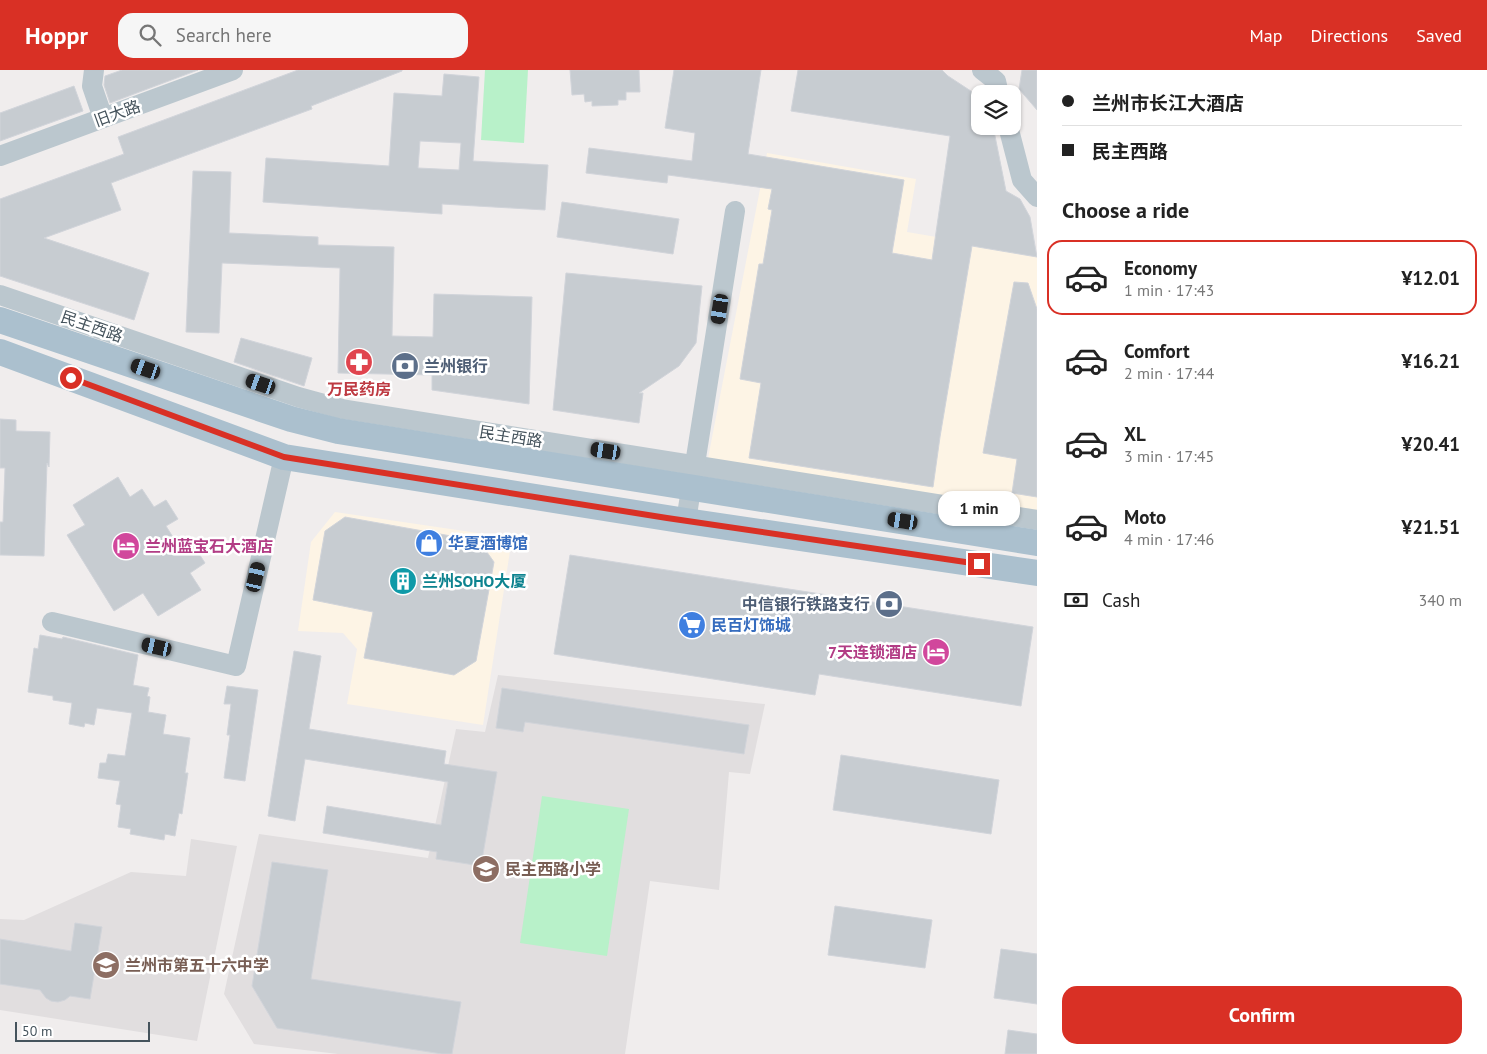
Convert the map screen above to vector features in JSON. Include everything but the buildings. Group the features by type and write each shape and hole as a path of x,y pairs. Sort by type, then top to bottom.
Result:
{"main road":[{"name":"民主西路","path":"0,320 291,419 338,431 694,476 1037,543"},
{"path":"0,352 284,457 686,521 1037,573"}],"street":[{"path":"94,70 92,86 103,118"},
{"name":"旧大路","path":"0,156 234,70"},
{"path":"982,70 996,81 997,85"},
{"path":"1010,135 1022,180 1037,197"},
{"path":"686,521 735,211"},
{"name":"民主西路","path":"0,295 298,397 342,409 694,476 1037,520"},
{"path":"52,622 236,666 284,457"}],"shaded area":[{"path":"767,153 916,179 907,232 1037,254 1037,521 705,474"},
{"name":"兰州SOHO大厦","path":"335,512 512,538 483,725 347,704 357,649 343,633 298,631 311,542"},
{"name":"民主西路小学","path":"498,675 765,704 750,774 729,772 719,890 650,881 625,1054 338,1054 254,1044 224,994 259,834 428,858 456,729 485,732"},
{"name":"兰州市第五十六中学","path":"191,839 237,846 197,1041 0,1010 0,919 24,920 131,872 186,876"}],"green space":[{"path":"485,70 528,70 524,143 481,140"},
{"path":"542,796 629,809 607,956 520,943"}],"place":[{"name":"万民药房","path":"359,362"},
{"name":"兰州银行","path":"405,366"},
{"name":"华夏酒博馆","path":"429,543"},
{"name":"兰州蓝宝石大酒店","path":"126,546"},
{"name":"兰州SOHO大厦","path":"403,581"},
{"name":"中信银行铁路支行","path":"889,604"},
{"name":"民百灯饰城","path":"692,625"},
{"name":"7天连锁酒店","path":"936,652"},
{"name":"民主西路小学","path":"486,869"},
{"name":"兰州市第五十六中学","path":"106,965"}],"route":[{"path":"71,378 284,457 667,518 979,564"}]}
